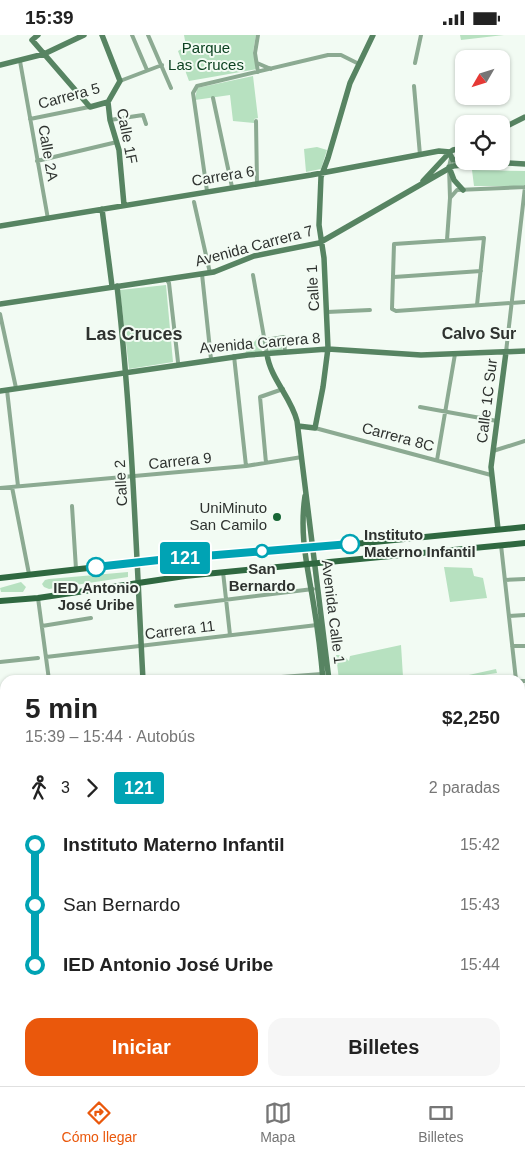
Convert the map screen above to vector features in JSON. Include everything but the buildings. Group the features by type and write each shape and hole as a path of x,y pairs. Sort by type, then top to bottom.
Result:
{"main road":[{"path":"0,578 137,562 525,527"},
{"path":"0,601 223,572 525,543"}],"street":[{"path":"38,35 30,37 90,107"},
{"path":"0,65 44,54 84,35"},
{"path":"102,35 120,81"},
{"path":"132,35 147,70"},
{"path":"148,35 171,88"},
{"path":"258,35 255,53 258,72"},
{"name":"Calle 1","path":"315,428 325,377 328,349 327,312 319,220 321,182 348,89 373,35"},
{"path":"415,63 420,35"},
{"path":"207,191 193,93 197,86 334,54 341,55 359,64"},
{"name":"Calle 2A","path":"20,61 48,219"},
{"path":"257,63 271,69"},
{"name":"Carrera 5","path":"30,119 108,102 120,81 162,65"},
{"path":"414,86 420,155"},
{"path":"213,98 232,187"},
{"name":"Calle 1F","path":"108,102 110,121 120,158 124,205"},
{"path":"110,121 143,115 146,124"},
{"path":"510,124 525,117"},
{"path":"256,121 257,183"},
{"path":"37,161 117,142"},
{"path":"415,188 453,150 455,150"},
{"name":"Carrera 6","path":"0,226 443,151 450,155"},
{"path":"450,155 455,160"},
{"path":"447,240 450,155"},
{"name":"Avenida Carrera 7","path":"510,163 525,164"},
{"name":"Avenida Carrera 7","path":"0,304 210,273 252,257 311,245 322,241 449,167 455,166"},
{"path":"449,167 456,183 463,190"},
{"path":"450,197 455,191 525,187"},
{"name":"Calle 1C Sur","path":"498,529 491,475 525,187"},
{"path":"194,202 210,273"},
{"name":"Calle 2","path":"102,209 126,373 143,675"},
{"path":"477,305 484,238 394,244 393,310 396,311 525,302"},
{"path":"394,277 481,271"},
{"path":"202,274 211,359"},
{"path":"253,275 269,364 294,410 298,426 313,547"},
{"path":"170,280 178,363"},
{"path":"327,312 370,310"},
{"path":"0,314 16,388"},
{"path":"265,340 284,337 286,353"},
{"name":"Avenida Carrera 8","path":"0,391 126,373 178,363 328,349 411,355 525,351"},
{"path":"437,460 454,354"},
{"path":"234,357 246,465"},
{"path":"266,463 260,397 283,389"},
{"path":"7,390 18,486"},
{"path":"420,407 497,421"},
{"name":"Carrera 8C","path":"298,426 315,428 491,475"},
{"path":"493,451 525,441"},
{"name":"Carrera 9","path":"0,488 133,477 266,463 302,457"},
{"path":"12,487 29,574"},
{"path":"304,548 302,517 306,489"},
{"path":"72,506 76,569"},
{"path":"501,545 515,675"},
{"name":"Avenida Calle 1","path":"313,547 328,675"},
{"name":"Avenida Calle 1","path":"304,548 323,675"},
{"path":"223,572 230,635"},
{"path":"505,580 525,579"},
{"path":"176,607 318,589"},
{"path":"38,597 48,675"},
{"path":"509,616 525,615"},
{"path":"42,626 91,618"},
{"name":"Carrera 11","path":"46,657 316,625"},
{"path":"512,646 525,646"},
{"path":"0,662 38,658"}],"green space":[{"name":"Parque Las Cruces","path":"184,35 256,35 253,52 257,69 189,81 178,51 186,46"},
{"path":"460,35 504,35 461,40"},
{"path":"253,76 258,118 254,119 254,123 233,121 230,95 195,100 197,88"},
{"path":"317,147 327,150 321,169 306,172 304,149"},
{"path":"472,170 525,171 525,186 474,186"},
{"path":"166,285 173,362 129,369 120,290"},
{"path":"260,335 262,352 245,353"},
{"path":"282,340 282,350 270,351 268,342"},
{"path":"444,567 472,568 474,576 483,578 487,598 450,602"},
{"path":"128,572 128,577 49,589 42,584 45,580 49,579"},
{"path":"21,582 26,587 23,592 1,592 0,588"},
{"path":"401,645 403,675 338,675 336,655 343,655 349,661 350,656"},
{"path":"496,669 497,673 484,675 469,675"}],"bus line":[{"name":"121","path":"96,567 350,544"}],"place":[{"name":"UniMinuto San Camilo","path":"277,517"},
{"name":"Instituto Materno Infantil","path":"350,544"},
{"name":"San Bernardo","path":"262,551"},
{"name":"IED Antonio José Uribe","path":"96,567"}],"district":[{"name":"Calvo Sur","path":"479,333"},
{"name":"Las Cruces","path":"134,334"}]}
